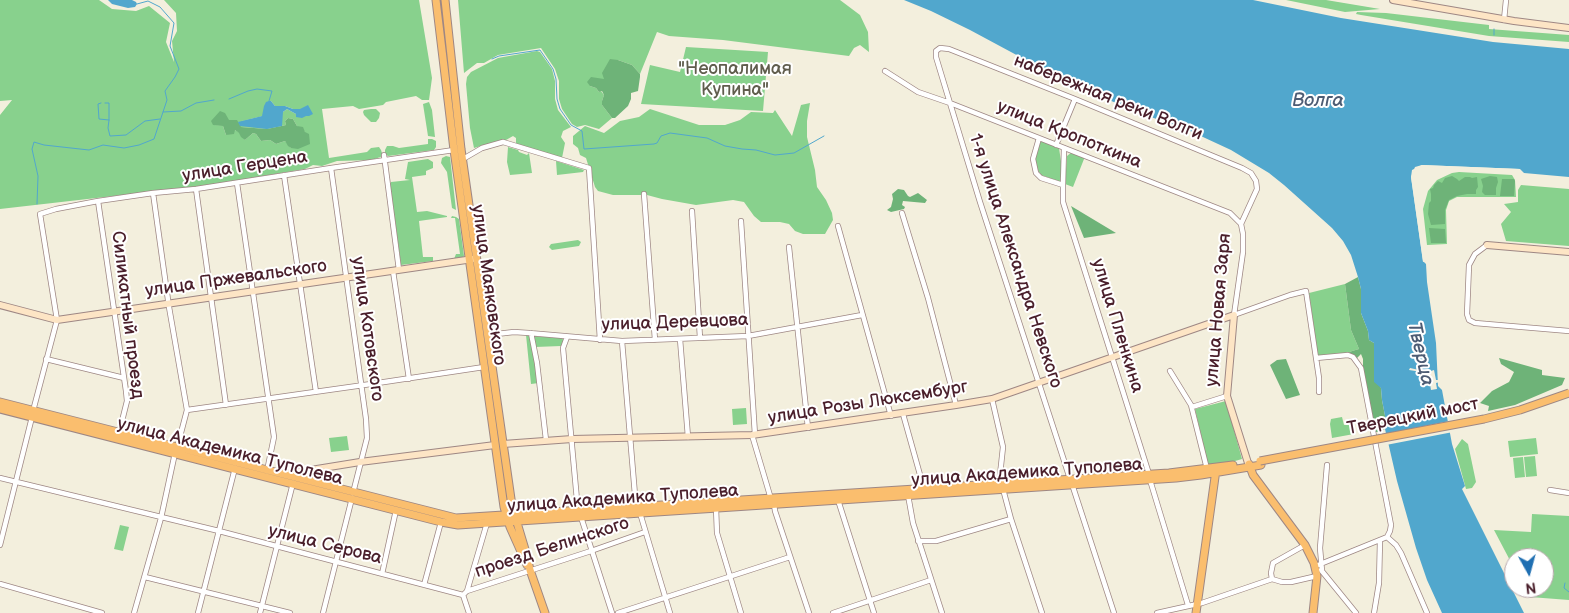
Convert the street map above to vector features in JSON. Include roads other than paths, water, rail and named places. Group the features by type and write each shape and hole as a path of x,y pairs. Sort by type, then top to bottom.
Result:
{"main road":[{"name":"улица Маяковского","path":"436,0 454,150 484,367 512,506 528,556 530,570 545,613"},
{"name":"улица Маяковского","path":"444,0 463,159 488,335 507,518 523,559 530,570"},
{"name":"Тверецкий мост","path":"1260,463 1487,422 1523,413 1569,395"},
{"name":"улица Академика Туполева","path":"0,402 32,414 176,451 266,471 293,483 456,518 516,518 638,510 716,508 764,505 780,498 924,489 1001,487"},
{"name":"улица Академика Туполева","path":"0,409 119,433 235,468 281,477 441,522 462,525 487,523 507,518"},
{"name":"улица Академика Туполева","path":"580,514 630,514 646,507 838,500 1149,477 1205,472 1260,463"},
{"path":"1249,465 1253,475 1305,545 1318,569 1313,613"},
{"path":"1196,613 1216,470"},
{"path":"908,495 909,492 914,490"}],"street":[{"path":"1395,0 1504,20 1569,28"},
{"path":"1504,20 1506,0"},
{"name":"набережная реки Волги","path":"936,51 940,48 949,49 1247,170 1255,178 1257,190"},
{"name":"1-я улица Александра Невского","path":"936,51 980,202 1039,383 1069,483 1114,613"},
{"name":"улица Кропоткина","path":"885,71 918,92 1056,144 1230,214 1241,224"},
{"path":"1056,144 1075,99"},
{"path":"1039,138 1033,159 1036,173 1041,178 1063,186"},
{"path":"463,159 482,148 503,142 588,168 600,340"},
{"name":"улица Пленкина","path":"1064,148 1064,202 1188,606"},
{"name":"улица Герцена","path":"57,320 40,214 56,208 98,201 153,193 196,190 454,150"},
{"path":"384,155 409,379"},
{"name":"улица Котовского","path":"323,613 367,438 366,419 331,168"},
{"path":"284,175 316,392"},
{"path":"237,183 274,437 266,471"},
{"path":"196,190 226,405"},
{"name":"улица Новая Заря","path":"1249,465 1227,396 1234,315 1243,252 1241,224 1257,190"},
{"path":"134,613 161,518 187,410 153,193"},
{"path":"644,194 655,340"},
{"name":"Силикатный проезд","path":"98,201 127,401 119,433"},
{"path":"692,211 700,338"},
{"path":"902,213 928,298 956,405"},
{"path":"741,221 754,435 774,510 809,613"},
{"path":"838,226 891,416"},
{"path":"1569,252 1487,245 1476,252 1469,265 1467,314 1470,321 1475,323 1569,332"},
{"path":"789,247 808,428"},
{"name":"улица Пржевальского","path":"0,305 57,320 477,259"},
{"name":"улица Розы Люксембург","path":"281,477 360,462 499,444 572,439 754,435 891,416 992,399 1290,294 1306,291 1316,358"},
{"name":"улица Деревцова","path":"488,335 514,332 622,341 748,336 862,314"},
{"path":"1223,318 1234,322"},
{"path":"0,541 57,320"},
{"path":"531,333 546,440"},
{"path":"568,337 563,348 580,514 612,613"},
{"path":"680,339 688,437"},
{"path":"622,341 638,510 670,613"},
{"path":"1157,613 1197,604 1272,579 1291,582 1386,537 1390,532 1361,368 1353,357 1348,355 1316,358 1319,392"},
{"path":"46,359 124,378"},
{"path":"187,410 484,367"},
{"path":"1170,371 1192,407 1205,472"},
{"path":"1192,407 1227,396"},
{"path":"992,399 1003,447 1001,487 1042,613"},
{"path":"903,414 924,489"},
{"path":"1327,465 1318,569 1356,613"},
{"path":"198,613 235,468"},
{"name":"улица Серова","path":"0,478 219,531 463,595"},
{"path":"260,613 293,483"},
{"path":"1550,490 1569,493"},
{"path":"908,495 918,541 942,613"},
{"path":"838,500 874,613"},
{"path":"716,508 717,533 741,613"},
{"path":"382,574 396,510"},
{"path":"918,541 936,541 1010,519"},
{"path":"424,585 441,522"},
{"name":"проезд Белинского","path":"468,590 487,523"},
{"name":"проезд Белинского","path":"463,595 468,590 592,551 645,532"},
{"path":"1386,537 1396,545 1401,553 1427,613"},
{"path":"1374,613 1379,583 1380,540"},
{"path":"1272,579 1270,573 1273,563 1305,545"},
{"path":"618,613 790,557"},
{"path":"145,577 290,613"},
{"path":"833,613 931,580"},
{"path":"0,584 102,613"},
{"path":"463,595 469,613"}],"water":[{"path":"108,0 132,0 137,4 135,7 128,8 112,4"},
{"name":"Волга","path":"904,0 1253,0 1341,18 1493,42 1569,49 1569,177 1524,173 1520,169 1422,165 1415,167 1411,177 1423,261 1426,264 1436,343 1438,386 1442,390 1452,444 1465,486 1462,489 1504,573 1504,598 1516,598 1524,613 1442,613 1427,580 1416,548 1397,481 1385,429 1386,421 1381,388 1374,382 1374,343 1369,340 1368,331 1361,313 1361,289 1358,277 1351,255 1343,241 1332,228 1269,173 1231,150 1190,131 1137,112 1081,88 931,11"},
{"path":"269,101 275,106 285,106 293,109 300,109 308,105 313,114 302,118 296,117 296,114 287,109 283,112 282,126 267,129 240,126 238,122 262,116 264,106"}],"waterway":[{"path":"137,4 148,1 160,7 174,23 170,46 179,69 165,91 167,100 163,112 181,111 196,103 214,100"},
{"path":"1494,29 1494,35"},
{"path":"492,59 499,56 540,50 553,69 560,109 571,125 582,131 584,149 654,144 657,143 661,136 670,133 707,138 725,146 756,150 775,155 794,153 824,136"},
{"path":"229,99 257,89 272,91 269,101"},
{"path":"101,103 98,104 99,119 109,120"},
{"path":"105,103 109,103 108,128 110,136 126,135 145,121 160,119"},
{"path":"37,204 38,176 32,149 34,142 44,145 89,150 103,145 124,148 139,145 154,139 163,112"},
{"path":"1565,583 1564,588 1569,592"}],"park label":[{"name":"\"Неопалимая Купина\"","path":"735,79"}],"water label":[{"name":"Тверца","path":"1420,354"}]}
